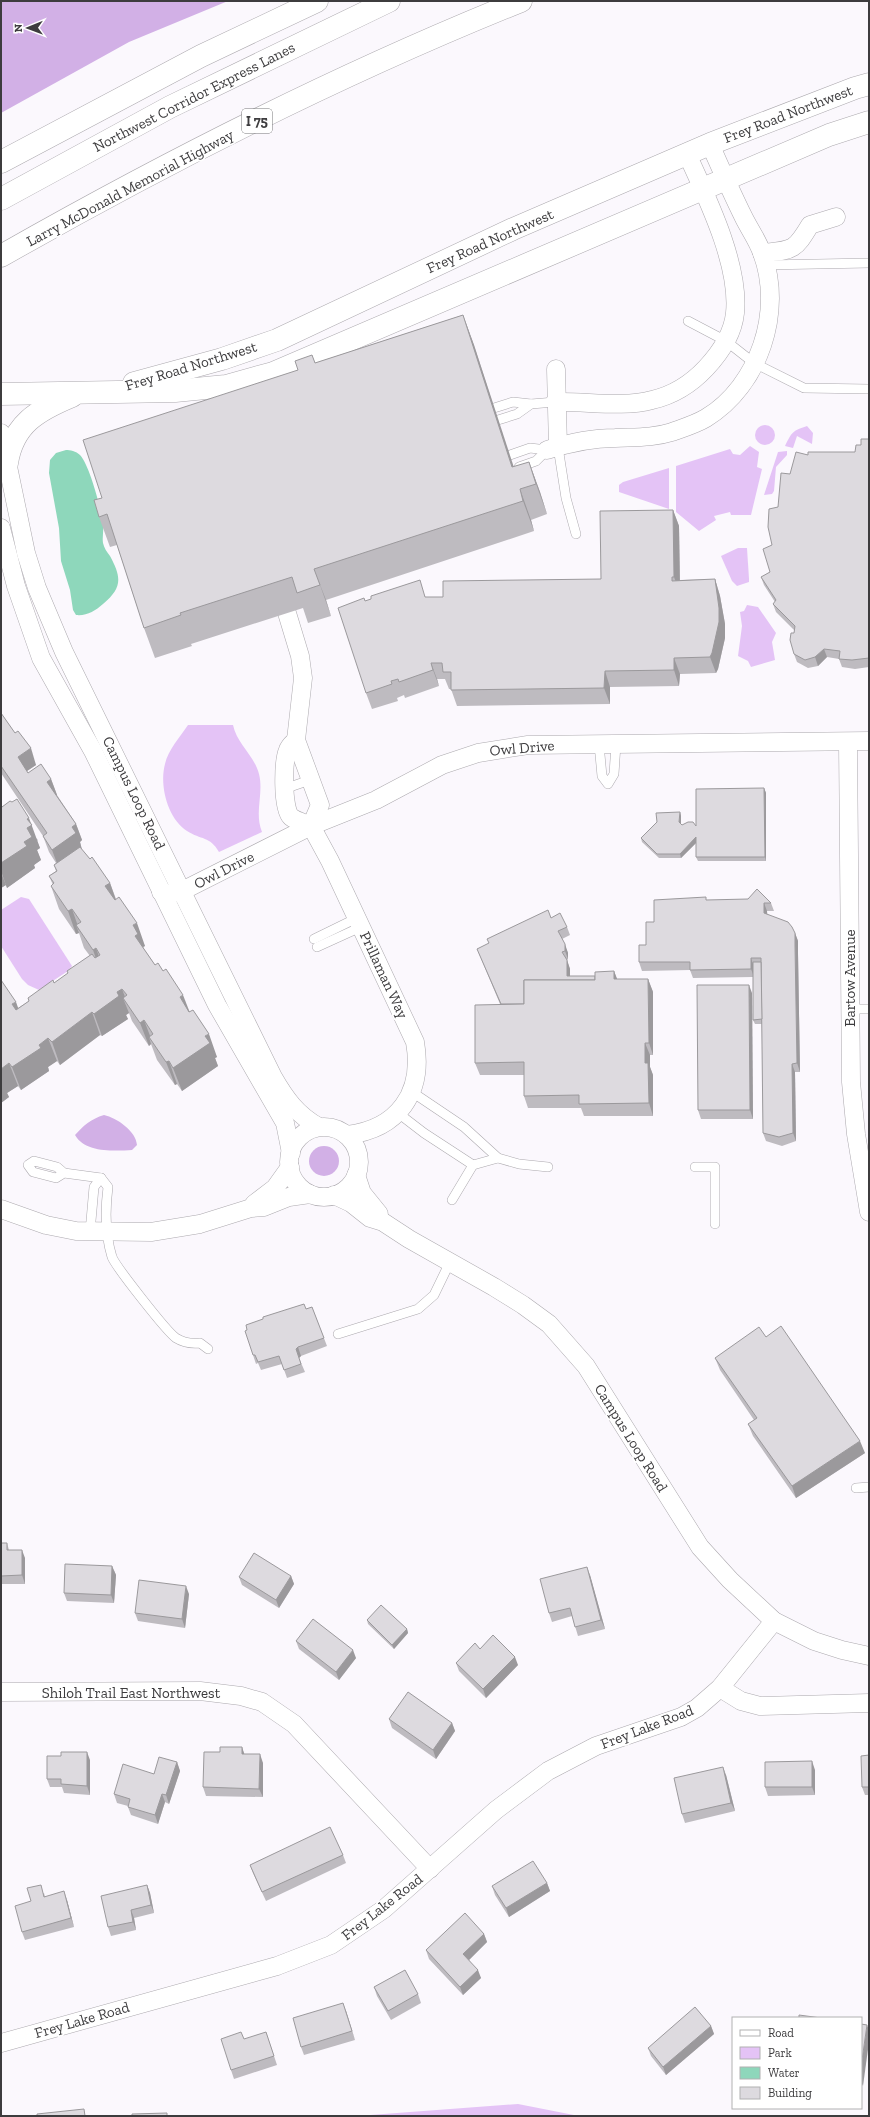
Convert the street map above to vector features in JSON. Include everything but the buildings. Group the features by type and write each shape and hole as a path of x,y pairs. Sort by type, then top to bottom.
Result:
{"main road":[{"path":"1,162 201,56 317,1"},
{"name":"Northwest Corridor Express Lanes","path":"1,198 170,107 389,1"},
{"name":"Larry McDonald Memorial Highway","path":"1,256 180,160 308,96 395,55 521,1"},
{"name":"Frey Road Northwest","path":"108,391 222,358 277,340 513,229 710,144 855,88 869,84"},
{"name":"Frey Road Northwest","path":"1,394 175,391 226,386 308,363 829,135 869,122"},
{"path":"7,463 14,439 29,419 52,405 83,392"}],"street":[{"path":"556,369 553,449 600,439 655,436 691,425 706,418 728,400 744,382 754,363 764,338 768,316 768,281 764,259 725,180 710,144"},
{"path":"555,402 628,403 645,402 662,397 695,380 712,362 726,341 735,313 733,278 723,242 687,154"},
{"path":"764,259 790,250 801,240 810,225 836,217"},
{"name":"Campus Loop Road","path":"1,433 21,532 37,588 61,646 273,1077 292,1107 301,1116 319,1127"},
{"path":"2,534 21,532"},
{"name":"Campus Loop Road","path":"2,534 16,586 41,658 93,752 217,1005 285,1123 290,1160"},
{"path":"287,613 300,656 303,678 296,740 320,805 311,826 291,817 288,810 284,788 288,749 296,740"},
{"name":"Bartow Avenue","path":"848,742 851,1082 856,1134 869,1212"},
{"name":"Owl Drive","path":"182,891 311,826 376,800 442,765 478,753 528,745 869,742"},
{"name":"Prillaman Way","path":"311,826 330,861 415,1042 417,1063 412,1092 381,1133 358,1157"},
{"path":"161,892 169,894 182,891"},
{"path":"251,1208 261,1198 275,1188 300,1137 308,1131 319,1127 328,1127 346,1135 357,1134 392,1118"},
{"path":"1,1209 46,1225 99,1232 151,1232 200,1224 251,1208 264,1207 294,1195 310,1194 326,1197 334,1195 347,1188 356,1175 358,1157 356,1149 346,1135"},
{"path":"290,1160 296,1183 310,1194"},
{"name":"Campus Loop Road","path":"356,1175 362,1193 377,1211 383,1222"},
{"name":"Campus Loop Road","path":"334,1195 351,1203 370,1218 383,1222 523,1305 549,1324 566,1342 600,1388 661,1488 700,1547 730,1580 774,1621 814,1641 842,1650 869,1656"},
{"name":"Frey Lake Road","path":"1,2043 277,1966 331,1945 384,1909 496,1810 548,1771 596,1746 681,1717 697,1708 720,1688 774,1621"},
{"path":"720,1688 741,1702 760,1706 869,1704"},
{"name":"Shiloh Trail East Northwest","path":"1,1692 200,1691 241,1696 262,1702 294,1724 430,1869"}],"lane":[{"path":"764,259 869,263"},
{"path":"688,321 726,341 754,363 804,388 869,389"},
{"path":"494,408 513,402 531,404 555,402"},
{"path":"498,420 517,414 531,404"},
{"path":"510,455 530,448 553,449"},
{"path":"514,469 536,461 553,449"},
{"path":"553,449 576,534"},
{"path":"608,744 614,774 608,789 602,776 608,744"},
{"path":"284,788 310,780"},
{"path":"315,943 359,922"},
{"path":"850,1009 869,1009"},
{"path":"412,1092 464,1127 498,1158 519,1164 548,1167"},
{"path":"392,1118 424,1133 473,1165"},
{"path":"452,1200 473,1165 498,1158"},
{"path":"28,1165 33,1172 56,1178 64,1173 100,1178 108,1187 106,1207 99,1232"},
{"path":"695,1167 715,1167 715,1224"},
{"path":"100,1178 94,1186 99,1232 113,1258 160,1322 176,1338 190,1344 200,1343 208,1349"},
{"path":"338,1334 418,1309 434,1295 450,1262"},
{"path":"856,1488 869,1487"}],"green space":[{"path":"765,425 772,428 775,435 772,442 765,445 758,442 755,435 758,428"},
{"path":"807,426 813,433 812,444 797,436 793,448 785,446 793,433 798,429"},
{"path":"750,446 759,452 757,467 762,469 751,515 731,515 730,512 714,516 716,520 699,531 676,512 676,466 730,449 733,454 740,455"},
{"path":"787,451 787,455 776,467 774,491 772,494 764,495 778,452"},
{"path":"669,468 669,509 619,492 619,485 623,482"},
{"path":"738,548 747,548 749,582 737,586 732,581 721,556"},
{"path":"747,605 758,607 776,633 772,642 775,660 751,667 748,661 738,656 742,626 740,612 744,611"},
{"path":"188,725 233,725 238,738 257,767 259,774 259,817 262,832 219,852 209,841 192,834 180,826 170,810 164,792 163,773 165,764 171,749"},
{"path":"21,897 29,899 72,966 68,971 39,990 28,985 22,979 1,946 1,910"},
{"path":"518,2104 579,2116 357,2116"}],"shaded area":[{"path":"1,1 228,1 129,42 1,113"},
{"path":"104,1115 120,1122 130,1130 136,1140 137,1145 132,1150 117,1151 93,1148 80,1141 75,1135 95,1118"},
{"path":"324,1146 330,1147 338,1155 338,1167 330,1175 324,1176 318,1175 310,1167 309,1161 310,1155 318,1147"}],"water":[{"path":"66,450 73,451 80,455 88,468 102,517 103,545 114,564 118,577 117,588 114,593 100,607 87,614 80,615 76,615 73,610 70,590 61,561 59,528 49,473 50,460 56,453"}]}
